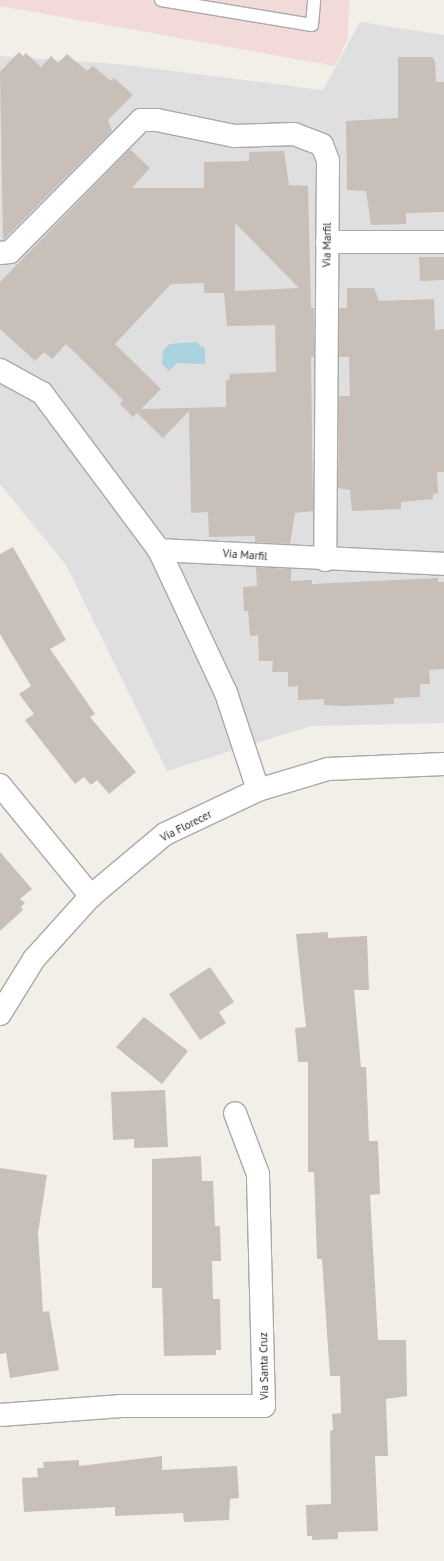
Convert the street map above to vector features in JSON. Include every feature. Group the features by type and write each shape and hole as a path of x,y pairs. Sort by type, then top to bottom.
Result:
{"street":[{"name":"Via Marfil","path":"0,253 10,252 141,120 157,120 234,136 294,134 322,145 328,161 325,560 159,550"},
{"path":"327,242 444,242"},
{"path":"0,370 42,393 159,550 226,693 258,790"},
{"path":"325,560 444,564"},
{"name":"Via Florecer","path":"0,1014 34,959 91,896 165,834 258,790 328,770 444,764"},
{"path":"0,785 91,896"},
{"name":"Via Santa Cruz","path":"0,1415 122,1406 264,1406 258,1174 236,1113"}],"lane":[{"path":"161,0 312,25 314,0"}],"shaded area":[{"path":"0,0 349,0 348,38 335,66 0,6"},
{"path":"360,22 444,35 444,723 311,726 167,771 66,565 0,484 0,56 117,64 323,90"}],"water":[{"path":"196,342 205,349 205,364 177,363 169,371 162,364 163,351 169,344"}],"building":[{"path":"19,52 23,56 26,53 41,67 51,56 58,63 67,54 87,71 93,66 111,81 114,78 133,95 108,120 112,131 3,240 0,72"},
{"path":"398,57 432,57 435,61 436,82 444,82 444,212 406,213 406,224 371,225 366,191 347,190 346,121 398,118"},
{"path":"130,149 150,168 132,188 204,188 204,162 249,161 249,152 284,151 289,185 308,186 311,308 314,308 314,357 311,357 313,511 295,513 290,544 255,542 255,536 209,537 208,512 191,513 189,411 163,438 137,413 133,417 120,404 123,400 66,344 52,359 44,352 35,361 0,329 0,282","holes":["235,223 294,283 299,288 235,291","204,283 204,293 224,293 227,326 275,325 276,372 230,374 229,380 226,380 226,407 141,409 161,389 115,344 171,284"]},
{"path":"419,257 444,257 444,280 420,281"},
{"path":"347,288 374,288 379,301 434,299 435,330 444,329 444,472 437,472 438,493 433,494 433,499 401,502 401,509 352,511 350,490 338,488 339,396 350,396 349,357 339,357 339,308 347,308"},
{"path":"13,547 66,640 50,649 95,714 90,717 136,772 109,794 97,780 91,785 84,777 75,784 25,720 34,714 19,694 31,686 0,634 0,554"},
{"path":"256,567 291,569 291,581 312,580 312,584 438,578 438,582 444,582 444,669 429,670 430,684 420,684 420,697 394,698 394,704 345,706 324,705 324,699 298,700 298,686 288,687 288,672 272,672 273,661 259,661 258,635 250,636 248,611 244,611 243,587 257,586"},
{"path":"0,852 32,889 20,899 25,903 21,907 23,910 0,931"},
{"path":"328,932 328,938 367,936 369,990 354,990 361,1067 366,1067 369,1141 378,1141 380,1194 370,1195 378,1340 406,1340 407,1396 386,1399 388,1456 375,1456 378,1531 338,1532 338,1539 312,1540 312,1536 307,1536 306,1505 331,1504 330,1431 333,1430 332,1414 341,1413 340,1376 330,1376 322,1259 317,1259 314,1172 308,1172 308,1062 298,1062 295,1028 306,1027 296,934"},
{"path":"210,967 234,1002 219,1012 226,1023 200,1040 169,994"},
{"path":"144,1017 188,1051 162,1084 116,1047"},
{"path":"165,1090 168,1147 134,1148 134,1139 113,1140 111,1092"},
{"path":"201,1156 202,1181 213,1181 215,1226 220,1226 221,1261 212,1261 213,1299 220,1299 221,1350 216,1350 216,1355 164,1356 162,1288 152,1288 152,1159"},
{"path":"0,1168 47,1175 38,1233 43,1312 49,1311 59,1370 10,1378 6,1353 0,1354"},
{"path":"162,1456 162,1470 237,1466 239,1498 230,1499 229,1520 184,1522 183,1513 115,1516 115,1507 24,1512 22,1478 38,1477 37,1468 44,1468 43,1462 79,1460 79,1466"}]}
